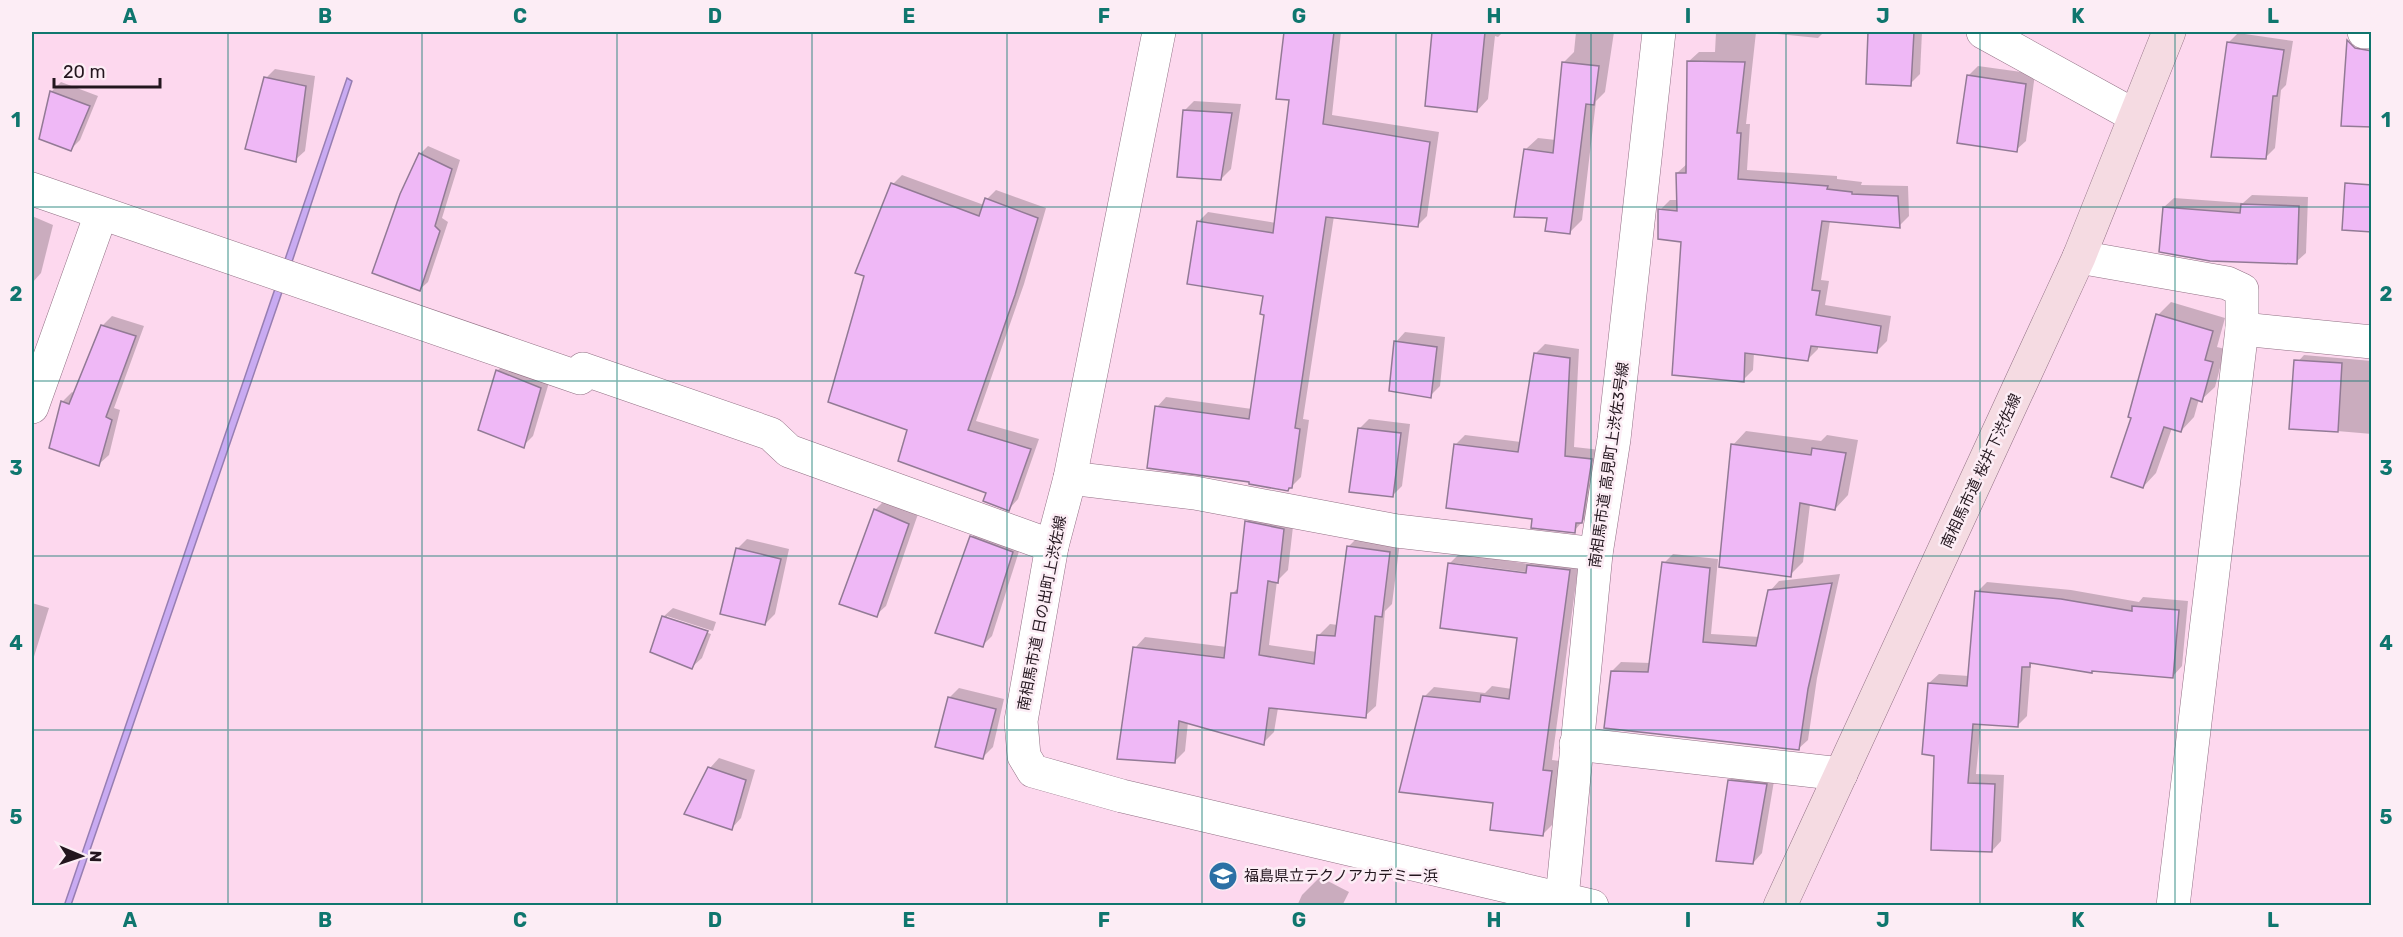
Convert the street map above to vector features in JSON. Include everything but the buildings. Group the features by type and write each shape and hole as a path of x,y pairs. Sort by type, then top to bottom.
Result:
{"street":[{"name":"南相馬市道 日の出町上渋佐線","path":"1159,32 1070,478 1052,546 1021,721 1024,756 1033,771 1122,796 1577,902"},
{"name":"南相馬市道 高見町上渋佐3号線","path":"1577,902 1576,744 1596,554 1614,439 1659,32"},
{"path":"1983,32 2135,116"},
{"name":"南相馬市道 桜井下渋佐線","path":"1780,906 2079,257 2169,32"},
{"path":"2364,32 2372,32"},
{"path":"32,189 580,378 583,369 771,434 789,451 1052,546"},
{"path":"32,408 101,214"},
{"path":"2079,257 2227,283 2242,290 2242,329 2173,906"},
{"path":"2242,329 2372,342"},
{"path":"1070,478 1195,493 1397,531 1596,554"},
{"path":"1576,744 1841,774"}],"shaded area":[{"path":"347,78 352,81 280,298 71,905 64,906"}],"place":[{"name":"福島県立テクノアカデミー浜","path":"1223,876"}]}
